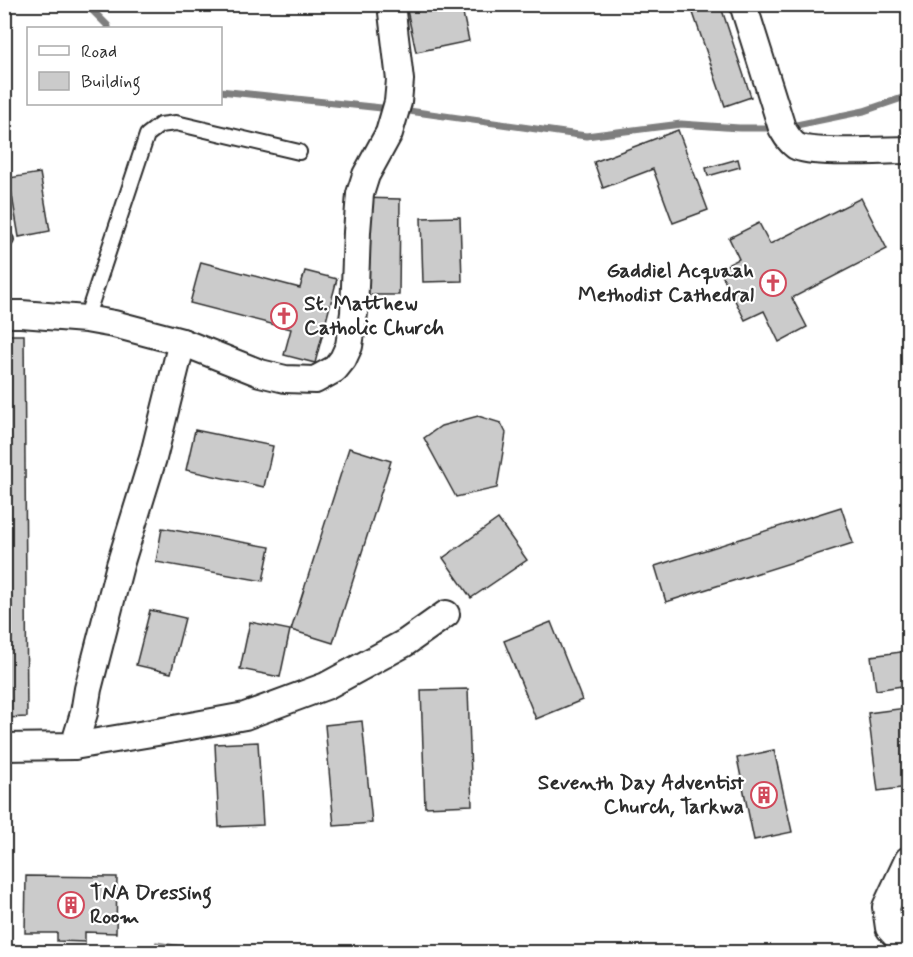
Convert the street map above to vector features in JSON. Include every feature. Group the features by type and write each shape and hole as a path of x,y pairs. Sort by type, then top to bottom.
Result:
{"street":[{"path":"4,314 86,319 114,324 182,342 260,373 285,379 315,380 335,369 349,346 354,313 360,194 366,175 389,133 398,102 400,80 391,4"},
{"path":"743,4 782,128 788,139 798,147 815,150 909,150"},
{"path":"74,746 120,565 153,458 182,342"},
{"path":"4,747 74,746 245,716 326,686 405,643 446,614"},
{"path":"909,860 886,907 889,928 909,950"}],"lane":[{"path":"86,319 147,135 160,125 176,123 299,152"}],"shaded area":[{"path":"156,942 216,952 154,952"}],"building":[{"path":"431,4 461,4 469,41 416,52 407,10"},
{"path":"690,4 720,4 751,97 725,106"},
{"path":"678,130 708,210 673,223 653,169 603,188 594,162"},
{"path":"738,159 740,167 708,176 706,168"},
{"path":"40,173 50,231 19,237 9,178"},
{"path":"361,198 400,199 399,295 360,295"},
{"name":"Gaddiel Acquaah Methodist Cathedral","path":"861,198 887,249 792,298 807,327 779,342 764,311 745,320 719,269 739,259 729,238 759,223 770,244"},
{"path":"460,217 462,281 423,282 421,218"},
{"name":"St. Matthew Catholic Church","path":"201,262 300,288 305,271 337,279 315,363 284,355 291,329 190,303"},
{"path":"4,335 24,335 27,717 4,718"},
{"path":"478,416 501,423 506,433 497,488 456,497 424,438 441,426"},
{"path":"195,430 273,446 264,487 186,470"},
{"path":"349,448 391,461 333,643 291,630"},
{"path":"841,507 853,543 666,602 655,566"},
{"path":"498,519 527,560 471,598 443,558"},
{"path":"162,528 270,547 263,581 156,562"},
{"path":"150,610 185,618 171,673 136,665"},
{"path":"250,622 290,630 280,677 240,669"},
{"path":"551,622 582,700 536,719 504,641"},
{"path":"908,651 908,685 876,690 871,656"},
{"path":"468,689 472,805 425,807 421,690"},
{"path":"906,708 908,787 878,791 868,713"},
{"path":"362,721 372,823 334,826 325,725"},
{"path":"258,742 263,825 219,827 215,744"},
{"name":"Seventh Day Adventist Church, Tarkwa","path":"774,750 792,832 754,840 737,758"},
{"name":"TNA Dressing Room","path":"26,876 117,877 116,933 85,932 85,942 57,941 57,933 25,933"}],"waterway":[{"path":"86,4 108,27"},
{"path":"222,91 391,109"},
{"path":"402,110 586,136 681,124 782,128 864,111 908,96"}],"place":[{"name":"Gaddiel Acquaah Methodist Cathedral","path":"773,283"},
{"name":"St. Matthew Catholic Church","path":"284,316"},
{"name":"Seventh Day Adventist Church, Tarkwa","path":"764,795"},
{"name":"TNA Dressing Room","path":"71,905"}]}
